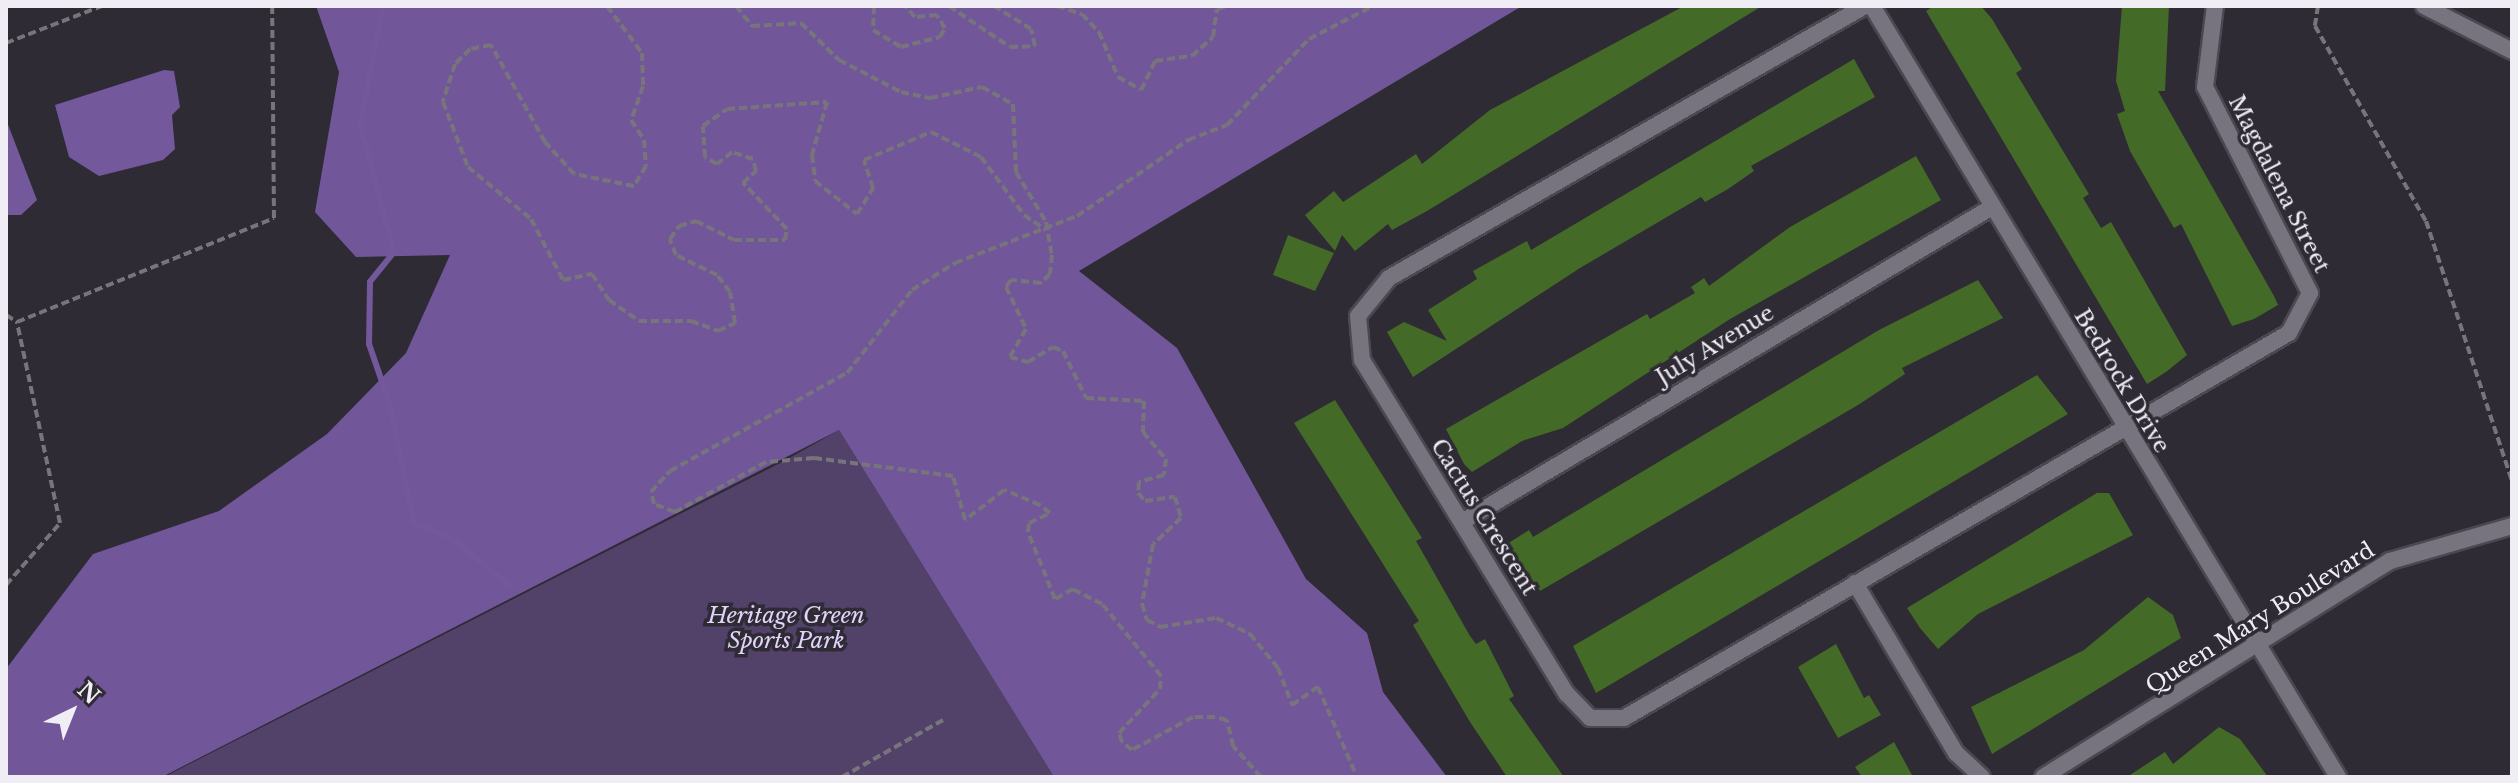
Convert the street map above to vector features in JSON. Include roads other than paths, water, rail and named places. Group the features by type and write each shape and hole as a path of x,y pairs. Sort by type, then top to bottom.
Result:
{"street":[{"name":"Cactus Crescent","path":"1865,6 1389,278 1365,300 1356,323 1358,351 1567,694 1602,722 1624,718 2123,426"},
{"name":"Bedrock Drive","path":"1872,6 2257,650 2338,777"},
{"name":"Magdalena Street","path":"2123,426 2289,333 2310,293 2205,87 2215,6"},
{"path":"2424,6 2512,51"},
{"name":"July Avenue","path":"1462,522 1992,207"},
{"name":"Queen Mary Boulevard","path":"2043,777 2257,650 2390,561 2512,526"},
{"path":"1855,583 1956,753 1982,777"}],"waterway":[{"path":"383,6 360,125 394,252 370,282 369,344 390,405 414,523 451,538 509,585"}],"park label":[{"name":"Heritage Green Sports Park","path":"786,628"}]}
